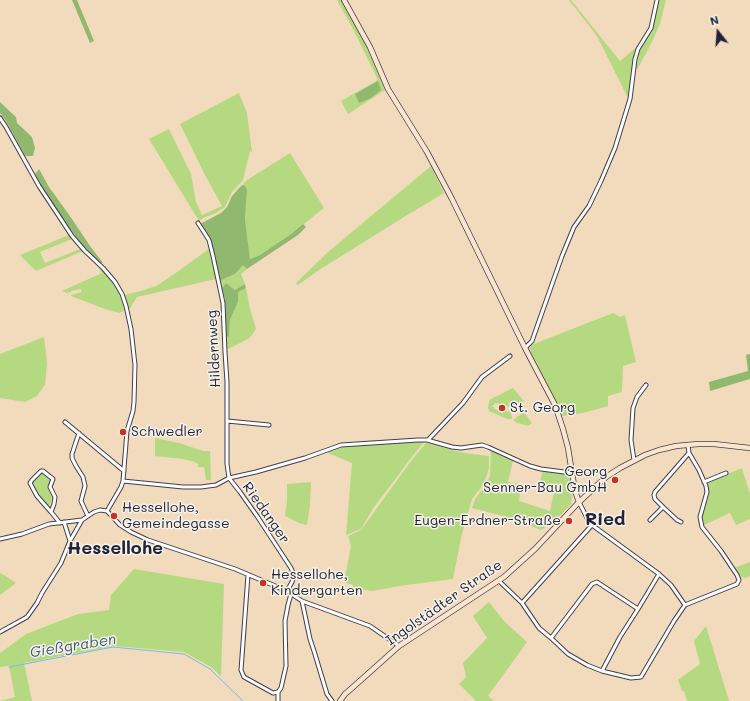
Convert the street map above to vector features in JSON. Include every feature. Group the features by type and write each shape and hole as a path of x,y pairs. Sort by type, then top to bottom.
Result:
{"main road":[{"path":"344,0 370,47 388,89 427,152 446,187 525,348 555,405 560,417 568,448 578,502"},
{"name":"Ingolstädter Straße","path":"340,701 348,691 399,646 504,578 535,549 578,502 606,477 620,468 634,460 659,450 688,445 714,444 750,448"}],"street":[{"path":"525,348 532,341 562,256 574,227 589,206 615,148 630,99 635,59 638,49 651,28 657,0"},
{"path":"0,118 39,186 72,236 84,251 103,268 114,282 122,294 126,306 131,329 135,365 134,402 127,431 123,481 107,511"},
{"name":"Hildernweg","path":"198,223 209,240 223,303 224,352 227,382 228,478"},
{"path":"428,440 463,403 482,377 510,356"},
{"path":"634,460 631,440 633,408 637,396 646,385"},
{"path":"227,420 269,425"},
{"path":"65,422 124,471"},
{"path":"79,433 72,458 83,477 85,486 81,501 88,516"},
{"path":"228,478 305,458 341,445 418,440 428,440 461,448 482,446 488,447 530,466 572,473"},
{"path":"499,581 522,603 539,628 568,654 587,665 602,671 632,678 641,677 685,605 737,584 739,580 721,551 702,527 700,517 707,492 699,470 689,453 688,445"},
{"path":"681,522 655,499 654,495 689,453"},
{"path":"51,512 54,504 54,497 50,487 53,479 41,471 30,483 37,496 60,523"},
{"path":"704,482 726,473"},
{"name":"Riedanger","path":"123,481 201,487 216,485 228,478 240,492 291,568 294,575 287,591"},
{"path":"578,502 592,525 659,574 671,585 685,605"},
{"path":"650,520 663,507"},
{"path":"0,632 27,617 37,604 42,593 61,563 70,541 82,520 100,510 107,511 120,525 148,540 235,569 287,591 302,601 370,626 399,646"},
{"path":"0,539 22,534 49,524 82,520"},
{"path":"64,522 70,541"},
{"path":"522,603 592,525"},
{"path":"602,671 620,636 659,574"},
{"path":"248,575 241,670 244,677 273,693 278,692"},
{"path":"551,638 592,584 597,582 638,609"},
{"path":"278,701 278,692 281,688 286,666 285,621 291,594"},
{"path":"302,601 312,645 327,694 332,701"}],"green space":[{"path":"72,0 77,0 94,41 90,43"},
{"path":"337,0 341,0 359,29 385,90 348,114 341,101 378,80"},
{"path":"569,0 571,0 620,61 638,46 636,49 628,98 597,36"},
{"path":"658,0 666,0 660,24 651,44 636,70 637,56 652,26"},
{"path":"378,81 381,90 371,98 359,103 355,94"},
{"path":"239,93 247,113 252,152 250,151 243,180 232,192 225,207 199,221 149,139 169,129 191,174 196,202 202,215 222,206 180,124"},
{"path":"0,102 16,117 17,123 32,137 35,148 33,156 25,156 0,113"},
{"path":"290,153 324,208 291,234 260,255 250,259 245,219 247,190 242,185 247,180"},
{"path":"431,166 444,193 319,270 298,285 296,283 327,253"},
{"path":"39,169 49,187 103,263 100,263 80,242 57,211 35,174"},
{"path":"242,185 245,186 247,190 245,219 250,259 260,255 303,224 306,227 298,235 247,269 243,265 235,274 219,281 215,255 211,243 200,224 221,213 227,207 232,196"},
{"path":"69,235 72,239 40,252 45,263 80,249 83,251 36,271 20,255"},
{"path":"210,248 216,279 137,297 129,310 124,295 156,286"},
{"path":"243,264 247,269 241,274 245,284 235,290 226,283 222,288 219,281 235,274"},
{"path":"100,268 116,287 123,304 124,310 122,312 119,313 105,309 71,296 82,292 81,289 67,293 62,291 102,273 99,269"},
{"path":"226,283 235,290 245,284 246,288 238,292 238,302 230,320 229,337 226,336 225,299 222,288"},
{"path":"246,288 256,329 248,339 228,349 226,346 226,336 229,337 230,320 238,302 238,291"},
{"path":"613,313 620,317 625,315 636,362 623,366 622,392 608,396 608,406 583,413 562,416 556,401 532,356 530,350 531,345"},
{"path":"44,337 47,363 45,385 37,396 25,402 0,398 0,354"},
{"path":"750,354 750,379 710,391 709,382 748,371 746,355"},
{"path":"513,388 524,401 515,408 495,403 492,407 494,407 494,409 511,412 512,419 507,419 489,411 489,401 491,399"},
{"path":"524,412 532,423 528,426 517,423 513,420"},
{"path":"155,438 179,443 203,451 210,451 211,480 206,480 204,467 198,467 198,464 195,462 155,456"},
{"path":"425,441 374,507 361,529 346,535 352,463 328,453 329,450 349,446"},
{"path":"426,443 464,453 489,456 489,468 487,475 483,485 472,499 461,538 453,579 372,591 352,588 353,585 344,582 351,546 348,536 361,530 411,461"},
{"path":"491,450 513,461 508,482 522,485 519,501 550,511 554,492 538,488 543,470 569,475 572,497 571,504 557,519 541,530 507,517 472,508 475,499 490,476"},
{"path":"742,468 750,494 750,519 736,525 730,513 704,525 702,518 708,492 706,483"},
{"path":"43,472 51,480 48,487 53,494 53,497 49,507 39,496 32,484 33,480"},
{"path":"311,482 307,525 285,516 287,484"},
{"path":"750,562 750,576 746,578 741,577 734,568"},
{"path":"134,569 224,584 221,676 211,667 184,652 115,646 24,663 32,701 0,701 15,697 9,666 0,667 0,653 26,634 78,614 109,610 111,595"},
{"path":"0,573 16,583 0,595"},
{"path":"489,602 504,621 527,642 488,696 494,701 476,701 459,684 466,677 463,663 487,638 473,616"},
{"path":"706,626 729,701 687,701 678,680 700,664 694,641"}],"waterway":[{"name":"Gießgraben","path":"9,667 113,647 184,654 210,669 243,701"}],"place":[{"name":"St. Georg","path":"502,408"},
{"name":"Schwedler","path":"123,432"},
{"name":"Georg Senner-Bau GmbH","path":"615,480"},
{"name":"Hessellohe, Gemeindegasse","path":"114,516"},
{"name":"Eugen-Erdner-Straße","path":"569,521"},
{"name":"Hessellohe, Kindergarten","path":"263,583"}],"district":[{"name":"Ried","path":"605,519"},
{"name":"Hessellohe","path":"115,548"}]}
